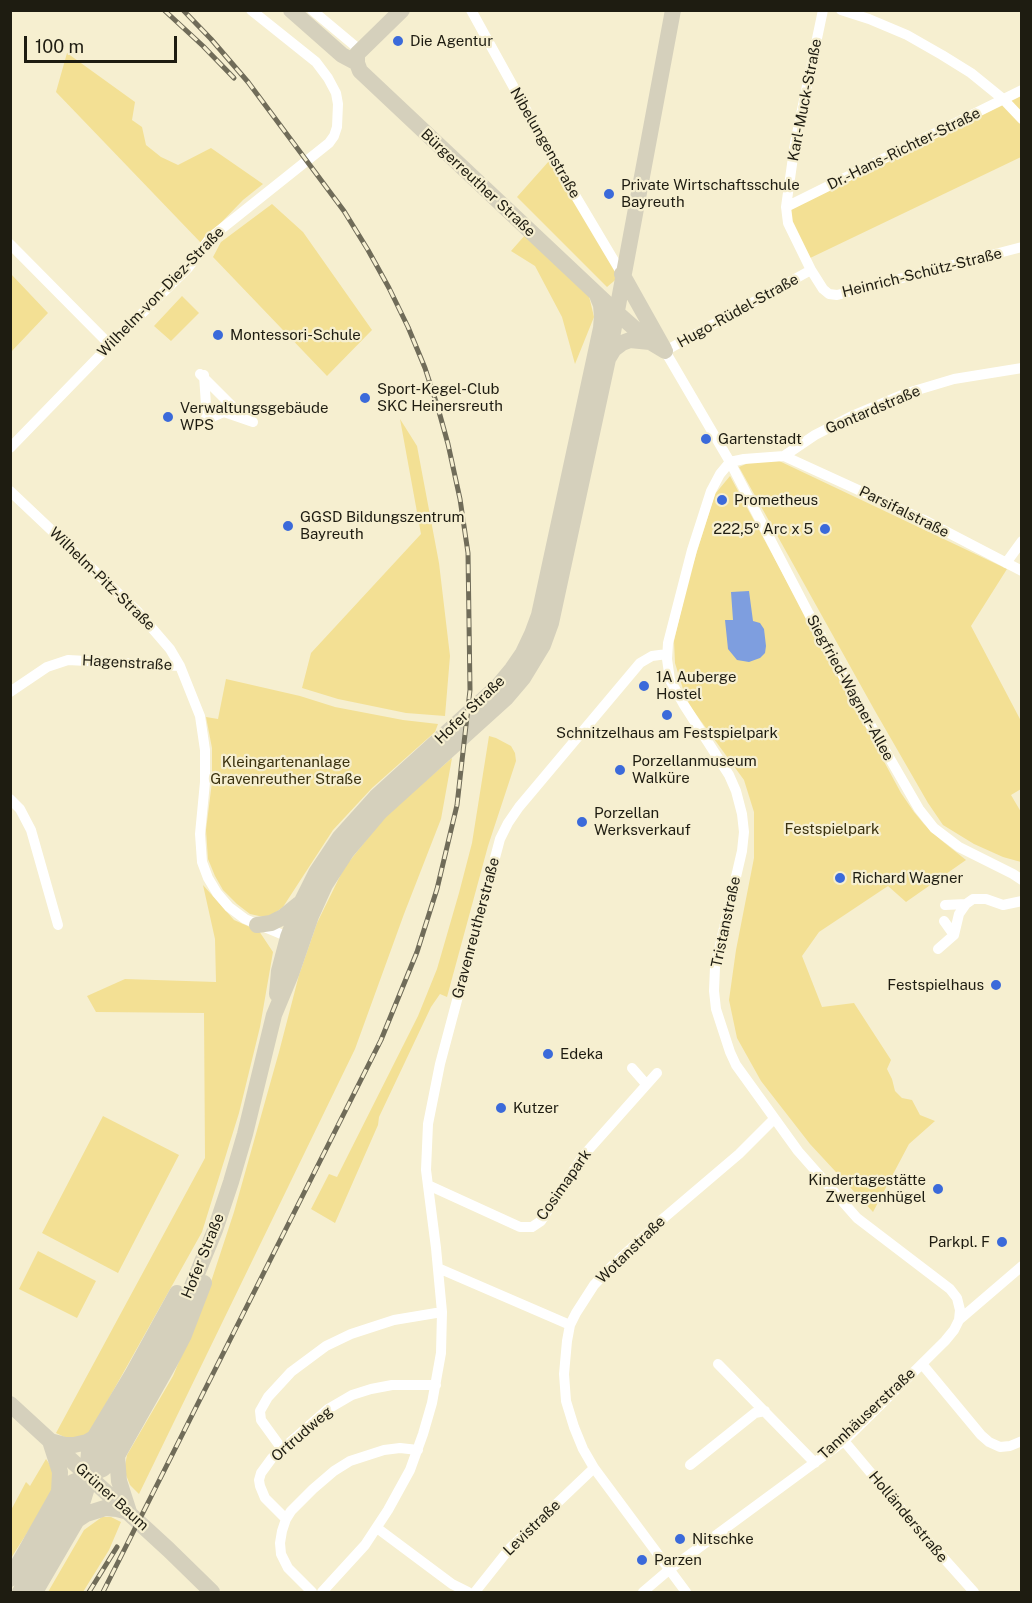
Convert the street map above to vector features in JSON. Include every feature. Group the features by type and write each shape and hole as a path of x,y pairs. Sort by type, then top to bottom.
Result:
{"main road":[{"name":"Bürgerreuther Straße","path":"291,10 342,55 359,62 597,295 650,342 665,351"},
{"path":"359,62 402,10"},
{"name":"Hofer Straße","path":"274,1015 279,971 295,939 311,916 325,885 347,851 380,812 506,698 523,678 543,645 551,623 608,358 673,10"},
{"path":"622,274 665,351"},
{"name":"Hofer Straße","path":"85,1478 126,1414 159,1355 188,1296 215,1230 245,1134 295,939 302,901 316,873 340,837 376,797 497,687 523,652 532,634 539,615 601,328 601,305 597,295"},
{"path":"630,325 638,326 648,319"},
{"path":"608,358 622,343 630,340 650,342"},
{"path":"279,971 277,946 260,926 283,918 302,901"},
{"path":"35,1593 77,1520 89,1451 94,1438 142,1357 198,1253 215,1230"},
{"path":"10,1580 85,1478 117,1455 184,1335 213,1258 215,1230"},
{"name":"Grüner Baum","path":"10,1404 50,1440 85,1478 147,1529 212,1593"},
{"path":"50,1440 65,1445 74,1445 94,1438"},
{"path":"50,1440 60,1472 85,1478"},
{"path":"117,1455 119,1481 129,1513"},
{"path":"20,1593 85,1478"},
{"path":"77,1520 86,1514 105,1508 129,1513"}],"street":[{"name":"Wilhelm-von-Diez-Straße","path":"10,448 188,268 210,237 329,143 337,128 339,117 336,93 328,78 315,62 251,10"},
{"name":"Bürgerreuther Straße","path":"312,10 359,62"},
{"name":"Nibelungenstraße","path":"471,10 550,153 622,274"},
{"name":"Karl-Muck-Straße","path":"823,10 795,143 786,207 788,223 823,289"},
{"path":"841,10 907,35 942,55 971,73 1003,99 1022,120"},
{"name":"Dr.-Hans-Richter-Straße","path":"786,207 1022,90"},
{"path":"10,244 110,345"},
{"name":"Heinrich-Schütz-Straße","path":"823,289 829,294 837,295 1022,247"},
{"name":"Hugo-Rüdel-Straße","path":"665,351 811,270"},
{"path":"665,351 730,462"},
{"name":"Gontardstraße","path":"730,462 784,456 815,435 854,415 904,394 954,379 1022,368"},
{"path":"231,414 232,406 203,375 205,420 224,412 253,422"},
{"name":"Parsifalstraße","path":"784,456 924,520 1022,571"},
{"name":"Tristanstraße","path":"730,462 711,490 692,550 667,654 667,670 670,680 729,775 741,809 744,832 742,850 716,958 714,991 720,1024 736,1065 798,1151 857,1218 950,1289 957,1298 960,1310 959,1320"},
{"name":"Siegfried-Wagner-Allee","path":"730,462 809,614 919,809 934,828 959,847 1019,876"},
{"name":"Wilhelm-Pitz-Straße","path":"10,491 138,612 160,636 180,666 200,716 205,750 205,782 200,834 202,862 208,878 229,907 245,919 295,939"},
{"path":"1006,562 1022,542"},
{"name":"Gravenreutherstraße","path":"322,1593 377,1528 400,1488 418,1450 436,1385 441,1353 442,1312 426,1170 426,1139 440,1064 498,843 519,807 640,663 649,657 667,654"},
{"name":"Hagenstraße","path":"10,692 46,667 68,660 180,666"},
{"path":"10,799 20,809 31,830 58,925"},
{"path":"938,949 954,935 959,914 973,899 986,899 1003,905 1022,901"},
{"path":"945,905 966,904"},
{"path":"944,921 954,935"},
{"path":"632,1068 646,1084"},
{"name":"Cosimapark","path":"428,1185 520,1227 532,1227 541,1221 583,1156 657,1073"},
{"name":"Wotanstraße","path":"686,1593 594,1468 574,1427 566,1401 564,1374 570,1325 583,1301 612,1266 774,1119"},
{"name":"Tannhäuserstraße","path":"643,1593 670,1569 844,1441 922,1364 954,1330 959,1320 1022,1266"},
{"path":"438,1268 570,1325"},
{"path":"282,1449 260,1415 268,1397 291,1372 326,1346 351,1334 381,1323 442,1312"},
{"path":"717,1364 815,1462"},
{"path":"922,1364 989,1442 1000,1447 1022,1441"},
{"name":"Ortrudweg","path":"286,1519 266,1498 259,1480 266,1466 282,1449 328,1409 352,1395 392,1384 436,1385"},
{"path":"690,1465 755,1413 765,1411"},
{"name":"Holländerstraße","path":"844,1441 974,1593"},
{"path":"312,1593 288,1568 283,1559 280,1543 286,1519 297,1504 350,1461 384,1450 400,1448 418,1450"},
{"name":"Levistraße","path":"475,1593 510,1548 594,1468"},
{"path":"377,1528 452,1584 468,1593"}],"green space":[{"path":"67,53 135,102 132,120 142,127 146,145 161,157 178,165 211,148 263,184 243,200 202,244 56,92"},
{"path":"1021,90 1021,157 806,260 786,207"},
{"path":"549,161 620,276 607,287 517,197"},
{"path":"272,204 303,232 372,330 327,376 213,257 221,242"},
{"path":"526,234 588,292 594,317 575,364 562,317 535,266 511,251"},
{"path":"11,274 48,313 10,352"},
{"path":"182,296 199,313 171,341 154,326"},
{"path":"400,419 417,446 439,563 450,656 445,716 406,713 338,699 302,688 311,653 421,534"},
{"path":"758,459 775,459 1007,569 971,626 1021,721 1021,789 1011,795 1021,812 1021,862 974,844 943,825 928,803 739,467"},
{"name":"Festspielpark","path":"730,476 901,793 924,824 966,860 906,902 888,886 819,932 802,956 822,1007 854,1003 891,1060 887,1069 895,1091 902,1098 912,1100 920,1115 935,1121 909,1144 873,1212 810,1144 761,1081 737,1038 729,1000 754,858 754,812 744,780 687,702 675,663 674,641 689,577 715,494"},
{"name":"Kleingartenanlage Gravenreuther Straße","path":"226,679 300,696 335,707 438,724 435,732 372,788 333,830 283,907 268,918 250,914 237,904 223,890 208,859 206,830 212,782 212,748 206,717 218,719"},
{"path":"489,736 511,746 516,761 488,846 447,997 440,994 431,1007 379,1117 378,1125 335,1223 311,1209 329,1174 337,1177 418,1016 437,969 472,843"},
{"path":"452,758 441,819 355,1049 139,1494 130,1485 124,1470 127,1455 173,1376 206,1297 234,1212 299,975 317,923 344,868 387,814"},
{"path":"203,885 234,920 259,931 273,952 260,1027 239,1113 202,1232 89,1434 71,1440 56,1433 205,1158 204,1013 96,1012 87,996 125,979 216,982 215,939"},
{"path":"103,1116 179,1155 118,1273 42,1233"},
{"path":"38,1251 96,1281 77,1318 19,1289"},
{"path":"46,1459 53,1469 54,1491 11,1558 10,1512 26,1482 30,1486"},
{"path":"102,1517 111,1517 121,1522 109,1550 83,1592 48,1592 84,1530"}],"water":[{"path":"749,591 753,621 760,623 764,629 766,646 765,653 760,658 749,662 737,660 728,649 725,620 733,620 731,592"}],"railway":[{"path":"164,10 234,78"},
{"path":"103,1592 381,1040 417,952 437,889 457,805 470,690 468,553 460,499 438,408 408,327 389,288 344,211 248,82 183,10"},
{"path":"89,1592 117,1547"}],"place":[{"name":"Die Agentur","path":"398,41"},
{"name":"Private Wirtschaftsschule Bayreuth","path":"609,194"},
{"name":"Montessori-Schule","path":"218,335"},
{"name":"Sport-Kegel-Club SKC Heinersreuth","path":"365,398"},
{"name":"Verwaltungsgebäude WPS","path":"168,417"},
{"name":"Gartenstadt","path":"706,439"},
{"name":"Prometheus","path":"722,500"},
{"name":"GGSD Bildungszentrum Bayreuth","path":"288,526"},
{"name":"222,5º Arc x 5","path":"825,529"},
{"name":"1A Auberge Hostel","path":"644,686"},
{"name":"Schnitzelhaus am Festspielpark","path":"667,715"},
{"name":"Porzellanmuseum Walküre","path":"620,770"},
{"name":"Porzellan Werksverkauf","path":"582,822"},
{"name":"Richard Wagner","path":"840,878"},
{"name":"Festspielhaus","path":"996,985"},
{"name":"Edeka","path":"548,1054"},
{"name":"Kutzer","path":"501,1108"},
{"name":"Kindertagestätte Zwergenhügel","path":"938,1189"},
{"name":"Parkpl. F","path":"1002,1242"},
{"name":"Nitschke","path":"680,1539"},
{"name":"Parzen","path":"642,1560"}]}
